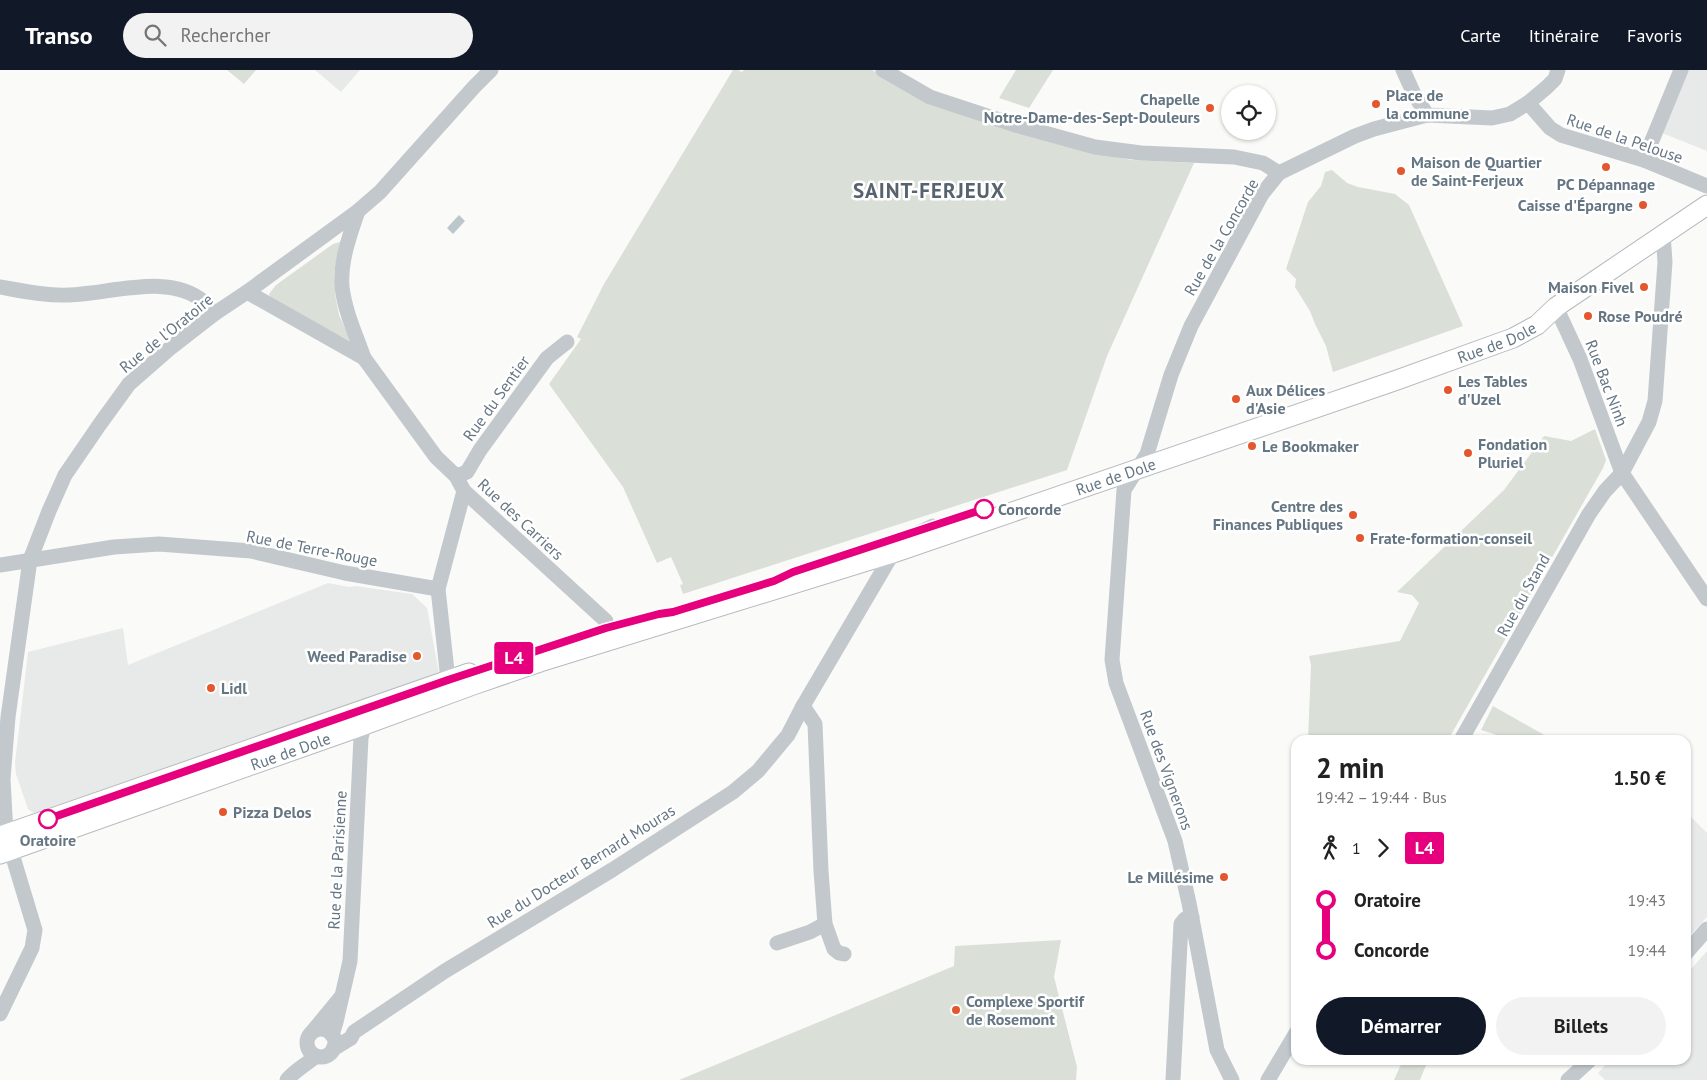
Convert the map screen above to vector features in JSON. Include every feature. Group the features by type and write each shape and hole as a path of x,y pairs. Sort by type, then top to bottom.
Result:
{"main road":[{"name":"Rue de Dole","path":"4,844 412,699 540,662 893,553 1514,338 1538,324 1556,307 1707,205"},
{"name":"Rue de Dole","path":"4,844 364,725 448,680 606,628 673,612 765,584 793,572 1393,370 1510,328 1556,307"}],"street":[{"name":"Rue de l'Oratoire","path":"0,1014 32,948 35,930 4,844 3,779 15,660 30,560 65,475 129,384 169,349 214,314 358,211 380,192 491,70"},
{"path":"883,70 930,97 1012,124 1095,148 1141,153 1234,157 1262,162 1279,173"},
{"path":"1403,70 1414,94 1427,115"},
{"path":"1528,103 1547,87 1554,79 1558,70"},
{"path":"1644,160 1681,70"},
{"name":"Rue de la Concorde","path":"1136,470 1147,454 1172,375 1191,326 1262,194 1279,173 1355,136 1374,129 1427,115 1492,118 1510,114 1528,103"},
{"name":"Rue de la Pelouse","path":"1528,103 1550,128 1561,135 1644,160 1707,186"},
{"name":"Rue des Carriers","path":"358,211 348,243 342,286 350,319 364,358 436,458 456,476 464,490 606,621 606,628"},
{"name":"Rue du Stand","path":"1464,735 1589,514 1605,491 1622,473 1648,422 1655,401 1665,262 1663,234"},
{"path":"0,287 30,293 69,295 162,286 180,289 193,295 204,302 214,314"},
{"name":"Rue des Carriers","path":"246,292 364,358"},
{"name":"Rue Bac Ninh","path":"1556,307 1580,359 1622,473 1707,599"},
{"name":"Rue du Sentier","path":"456,476 467,472 480,450 547,358 567,342"},
{"name":"Rue des Vignerons","path":"1136,470 1124,490 1112,660 1116,683 1175,841 1192,917 1217,1050 1232,1080"},
{"path":"448,680 438,589 464,490"},
{"name":"Rue du Docteur Bernard Mouras","path":"333,1040 344,1033 354,1032 419,987 612,870 733,792 758,771 773,756 788,735 897,546 903,540 933,526"},
{"name":"Rue de Terre-Rouge","path":"0,565 114,547 168,545 251,551 353,574 438,589"},
{"path":"540,662 543,656 601,637 606,628"},
{"path":"803,706 815,724 825,924 834,949 844,954"},
{"name":"Rue de la Parisienne","path":"333,1040 350,960 361,738 364,725"},
{"path":"1173,1080 1181,924 1186,919 1192,917"},
{"path":"777,943 810,932 825,924"},
{"path":"1691,947 1707,929"},
{"name":"Rue de la Parisienne","path":"310,1035 342,996"},
{"path":"291,1076 300,1050 310,1035 322,1029 333,1040 327,1056 316,1056 307,1048 310,1035"},
{"path":"1268,1080 1291,1041"},
{"path":"1217,1050 1223,1080"},
{"path":"291,1076 316,1056"},
{"path":"1568,1080 1584,1065"}],"shaded area":[{"path":"227,70 256,70 244,84"},
{"path":"315,70 360,70 341,92"},
{"path":"733,70 742,72 744,70 872,70 931,104 1053,143 1131,160 1194,163 1107,356 1067,470 683,594 680,585 683,584 671,557 657,563 623,487 549,384 581,339 577,337 604,284"},
{"path":"1016,70 1053,70 1029,108 999,98"},
{"path":"1688,70 1707,70 1707,151 1662,133 1681,81"},
{"path":"1332,170 1347,183 1395,194 1409,205 1463,326 1333,372 1326,346 1310,311 1295,287 1296,279 1286,269 1308,202 1321,186 1325,172"},
{"path":"459,215 465,221 453,234 447,228"},
{"path":"340,242 334,274 335,294 339,315 351,342 271,299 269,294 276,285 333,244"},
{"path":"1595,429 1606,460 1603,468 1451,735 1308,735 1311,665 1309,656 1400,641 1419,603 1412,595 1397,592 1504,490 1544,436 1571,441"},
{"path":"328,583 412,594 427,608 439,673 34,813 28,809 16,774 15,763 28,652 123,628 128,665"},
{"path":"1493,706 1544,735 1497,735 1481,730"},
{"path":"1691,817 1707,833 1707,917 1691,935"},
{"name":"Complexe Sportif de Rosemont","path":"1061,940 1054,977 1077,1067 1076,1080 679,1080 954,966 955,946"},
{"path":"1707,951 1707,1080 1605,1080 1598,1073 1605,1065 1691,1065 1691,969"},
{"path":"1401,1065 1426,1065 1420,1080 1394,1080"}],"bus line":[{"name":"L4","path":"48,819 448,680 606,628 673,612 774,581 793,572 984,509"}],"place":[{"name":"Place de la commune","path":"1376,104"},
{"name":"Chapelle Notre-Dame-des-Sept-Douleurs","path":"1210,108"},
{"name":"PC Dépannage","path":"1606,167"},
{"name":"Maison de Quartier de Saint-Ferjeux","path":"1401,171"},
{"name":"Caisse d'Épargne","path":"1643,205"},
{"name":"Maison Fivel","path":"1644,287"},
{"name":"Rose Poudré","path":"1588,316"},
{"name":"Les Tables d'Uzel","path":"1448,390"},
{"name":"Aux Délices d'Asie","path":"1236,399"},
{"name":"Le Bookmaker","path":"1252,446"},
{"name":"Fondation Pluriel","path":"1468,453"},
{"name":"Concorde","path":"984,509"},
{"name":"Centre des Finances Publiques","path":"1353,515"},
{"name":"Frate-formation-conseil","path":"1360,538"},
{"name":"Weed Paradise","path":"417,656"},
{"name":"Lidl","path":"211,688"},
{"name":"Pizza Delos","path":"223,812"},
{"name":"Oratoire","path":"48,819"},
{"name":"Le Millésime","path":"1224,877"},
{"name":"Complexe Sportif de Rosemont","path":"956,1010"}],"district":[{"name":"SAINT-FERJEUX","path":"929,190"}]}
